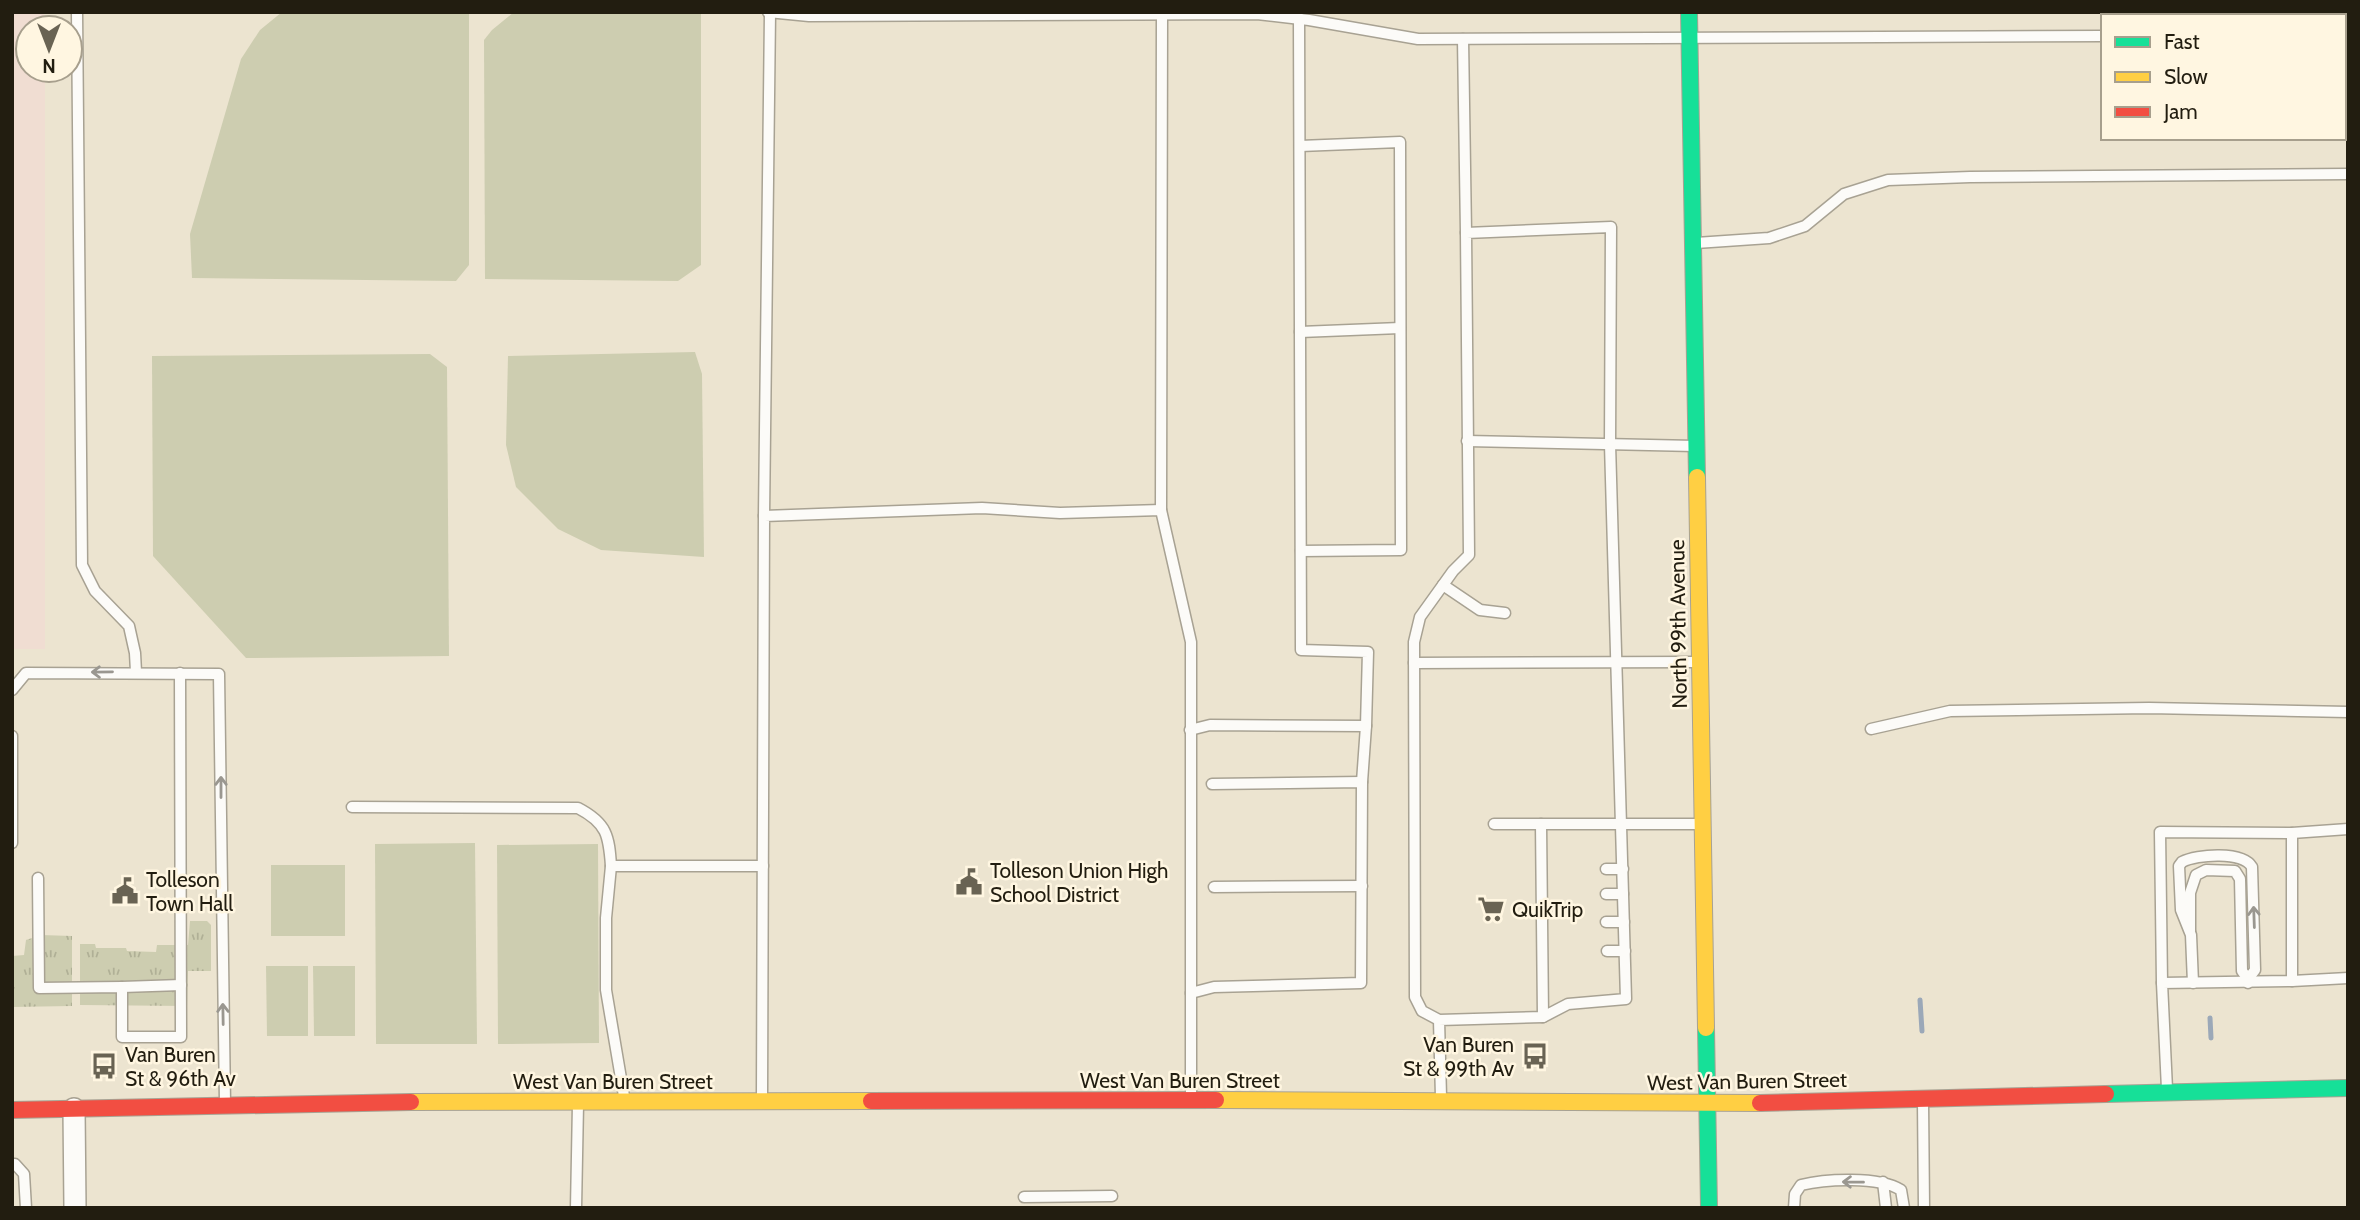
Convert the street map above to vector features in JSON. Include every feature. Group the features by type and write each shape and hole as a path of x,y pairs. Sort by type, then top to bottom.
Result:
{"main road":[{"name":"North 99th Avenue","path":"1689,12 1709,1208"},
{"name":"West Van Buren Street","path":"12,1110 578,1101 1191,1100 1709,1104 2348,1088"}],"street":[{"path":"74,1109 75,1208"}],"lane":[{"path":"77,12 82,565 95,591 129,626 136,672"},
{"path":"762,1102 769,12 809,16 1257,14 1299,18 1418,39 2101,36"},
{"path":"1162,13 1161,510 1191,642 1191,1100"},
{"path":"1191,993 1214,988 1361,983 1362,782 1368,652 1301,650 1299,18"},
{"path":"1463,39 1469,555 1420,617 1414,642 1415,998 1422,1011 1438,1020 1543,1017 1568,1004 1626,999 1610,444 1611,228 1466,233"},
{"path":"1300,146 1400,142 1401,550 1301,551"},
{"path":"1693,243 1769,238 1805,226 1844,194 1888,180 2348,174"},
{"path":"1300,332 1400,328"},
{"path":"1467,440 1695,446"},
{"path":"764,516 982,508 1060,513 1161,510"},
{"path":"1443,585 1480,610 1505,613"},
{"path":"1414,663 1699,662"},
{"path":"12,690 26,673 219,674 225,1107"},
{"path":"122,987 122,1037 181,1037 180,673"},
{"path":"1871,729 1950,711 2149,708 2348,712"},
{"path":"1190,730 1210,726 1366,726"},
{"path":"12,736 12,843"},
{"path":"1212,784 1362,782"},
{"path":"352,807 540,806 578,808 594,816 604,828 610,842 606,990 624,1101"},
{"path":"1494,824 1702,824"},
{"path":"1541,824 1543,1017"},
{"path":"2167,1092 2160,832 2292,833 2348,829"},
{"path":"2292,833 2292,981"},
{"path":"2190,935 2181,910 2178,875 2182,862 2194,857 2230,856 2248,861 2252,867 2255,970 2248,981"},
{"path":"611,866 763,866"},
{"path":"1605,869 1623,869"},
{"path":"1542,870 1555,870"},
{"path":"2193,983 2190,893 2196,875 2206,870 2235,871 2240,879 2242,971 2248,981"},
{"path":"38,878 38,988 181,985"},
{"path":"1214,887 1362,886"},
{"path":"1542,894 1555,894"},
{"path":"1606,894 1623,894"},
{"path":"1542,922 1556,922"},
{"path":"1606,922 1624,922"},
{"path":"1607,951 1625,951"},
{"path":"1542,952 1556,952"},
{"path":"2162,983 2348,978"},
{"path":"1438,1020 1441,1103"},
{"path":"1923,1100 1924,1208"},
{"path":"576,1208 578,1101"},
{"path":"12,1164 24,1174 26,1208"},
{"path":"1794,1208 1795,1194 1801,1185 1815,1181 1883,1182 1901,1190 1904,1208"},
{"path":"1883,1182 1886,1208"},
{"path":"1024,1197 1112,1196"}],"shaded area":[{"path":"12,12 44,12 14,14 14,84 45,84 45,649 12,649"}],"green space":[{"path":"282,12 469,12 469,265 456,281 192,278 190,234 241,59 260,30"},
{"path":"514,12 701,12 701,265 678,281 485,279 484,40"},
{"path":"695,352 702,374 704,557 601,550 558,529 516,487 506,445 508,356"},
{"path":"430,354 447,367 449,656 246,658 153,556 152,356"},
{"path":"475,843 477,1044 376,1044 375,844"},
{"path":"598,844 599,1043 498,1044 497,845"},
{"path":"271,865 345,865 345,936 271,936"},
{"path":"190,921 207,921 211,925 211,971 188,971 187,1006 80,1005 80,944 95,944 96,948 156,952 157,945 188,945"},
{"path":"41,935 72,936 72,1006 12,1007 12,956 24,955 26,940"},
{"path":"266,966 308,966 308,1036 267,1036"},
{"path":"313,966 355,966 355,1036 314,1036"}],"waterway":[{"path":"1920,1000 1922,1031"},
{"path":"2210,1018 2211,1038"}],"traffic: fast":[{"path":"1689,12 1697,477"},
{"path":"1706,1028 1709,1208"},
{"path":"2106,1094 2348,1088"}],"traffic: slow":[{"path":"1697,477 1706,1028"},
{"path":"1216,1100 1760,1103"},
{"path":"411,1102 871,1101"}],"traffic: jam":[{"path":"1760,1103 2106,1094"},
{"path":"871,1101 1216,1100"},
{"path":"12,1110 411,1102"}],"place":[{"name":"Tolleson Union High School District","path":"969,882"},
{"name":"Tolleson Town Hall","path":"125,891"},
{"name":"QuikTrip","path":"1491,909"},
{"name":"Van Buren St & 99th Av","path":"1535,1056"},
{"name":"Van Buren St & 96th Av","path":"104,1066"}]}
